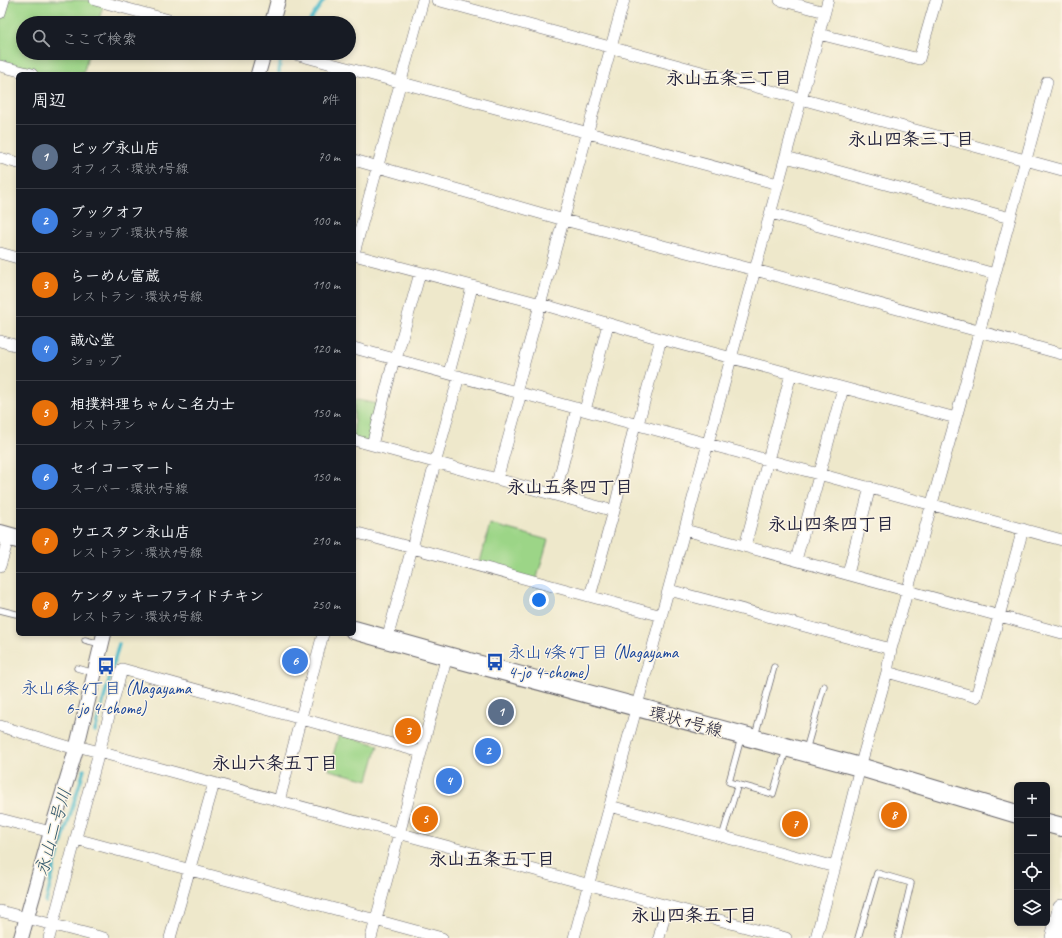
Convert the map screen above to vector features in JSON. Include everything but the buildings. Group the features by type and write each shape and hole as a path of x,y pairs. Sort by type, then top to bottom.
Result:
{"highway":[{"path":"1054,938 1062,909"}],"main road":[{"name":"環状1号線","path":"356,631 860,768 1014,813"},
{"path":"1050,824 1062,827"}],"street":[{"path":"0,13 4,0"},
{"path":"94,0 154,16"},
{"path":"274,16 278,0"},
{"path":"356,247 423,0"},
{"path":"437,0 1062,170"},
{"path":"498,479 541,304 624,0"},
{"path":"780,0 825,12"},
{"path":"574,938 828,0"},
{"path":"819,34 919,59 936,0"},
{"path":"259,72 262,60"},
{"path":"316,60 778,184"},
{"path":"0,66 24,72"},
{"path":"816,938 860,768 887,672 891,649 956,418 1047,82"},
{"path":"786,157 1010,218"},
{"path":"0,158 16,162"},
{"path":"356,161 564,220 755,270 1062,354"},
{"path":"771,213 995,274"},
{"path":"0,253 16,257"},
{"path":"356,255 472,287 541,304 661,339 956,418"},
{"path":"372,445 420,273"},
{"path":"387,639 436,463 472,287"},
{"path":"554,495 608,324"},
{"path":"590,596 661,339"},
{"path":"0,341 16,345"},
{"path":"356,349 820,473 1062,540"},
{"path":"745,546 792,374"},
{"path":"796,560 843,388"},
{"path":"356,441 614,511"},
{"path":"848,574 870,487"},
{"path":"887,672 976,697 1023,529"},
{"path":"685,530 1062,633"},
{"path":"356,533 662,616"},
{"path":"0,566 9,536"},
{"path":"669,590 891,649"},
{"path":"279,800 322,636"},
{"path":"21,938 76,747 103,639"},
{"path":"371,938 447,656"},
{"path":"50,938 122,669 421,752"},
{"path":"0,726 279,800 786,938"},
{"path":"170,938 214,783"},
{"path":"610,806 835,868"},
{"path":"0,818 51,832"},
{"path":"76,839 442,938"},
{"path":"659,938 667,906"},
{"path":"0,911 104,938"}],"lane":[{"path":"0,610 16,614"},
{"path":"85,640 103,639"},
{"path":"774,667 748,738 729,782 773,794 786,748"},
{"path":"77,668 94,673"},
{"path":"805,753 824,686"},
{"path":"722,836 738,784"},
{"path":"858,938 877,873 911,883 898,938"}],"green space":[{"path":"4,0 94,0 104,3 100,16 16,16 16,60 87,60 84,72 24,72 0,66 0,13"},
{"path":"356,399 382,405 372,445 356,441"},
{"path":"490,524 548,540 536,581 479,566"},
{"path":"339,734 378,745 368,780 329,770"}],"waterway":[{"name":"永山二号川","path":"313,16 324,0"},
{"name":"永山二号川","path":"279,72 280,63 282,60"},
{"name":"永山二号川","path":"95,731 119,644"},
{"name":"永山二号川","path":"46,902 55,864 84,770"}],"place":[{"name":"セイコーマート","path":"295,661"},
{"name":"永山4条4丁目 (Nagayama 4-jo 4-chome)","path":"495,662"},
{"name":"永山6条4丁目 (Nagayama 6-jo 4-chome)","path":"106,666"},
{"name":"ビッグ永山店","path":"501,712"},
{"name":"らーめん富蔵","path":"408,731"},
{"name":"ブックオフ","path":"488,751"},
{"name":"誠心堂","path":"449,781"},
{"name":"ケンタッキーフライドチキン","path":"894,815"},
{"name":"相撲料理ちゃんこ名力士","path":"425,819"},
{"name":"ウエスタン永山店","path":"795,824"}],"district":[{"name":"永山五条三丁目","path":"729,78"},
{"name":"永山四条三丁目","path":"911,139"},
{"name":"永山五条四丁目","path":"570,487"},
{"name":"永山四条四丁目","path":"831,524"},
{"name":"永山六条五丁目","path":"275,763"},
{"name":"永山五条五丁目","path":"492,859"},
{"name":"永山四条五丁目","path":"694,915"}]}
